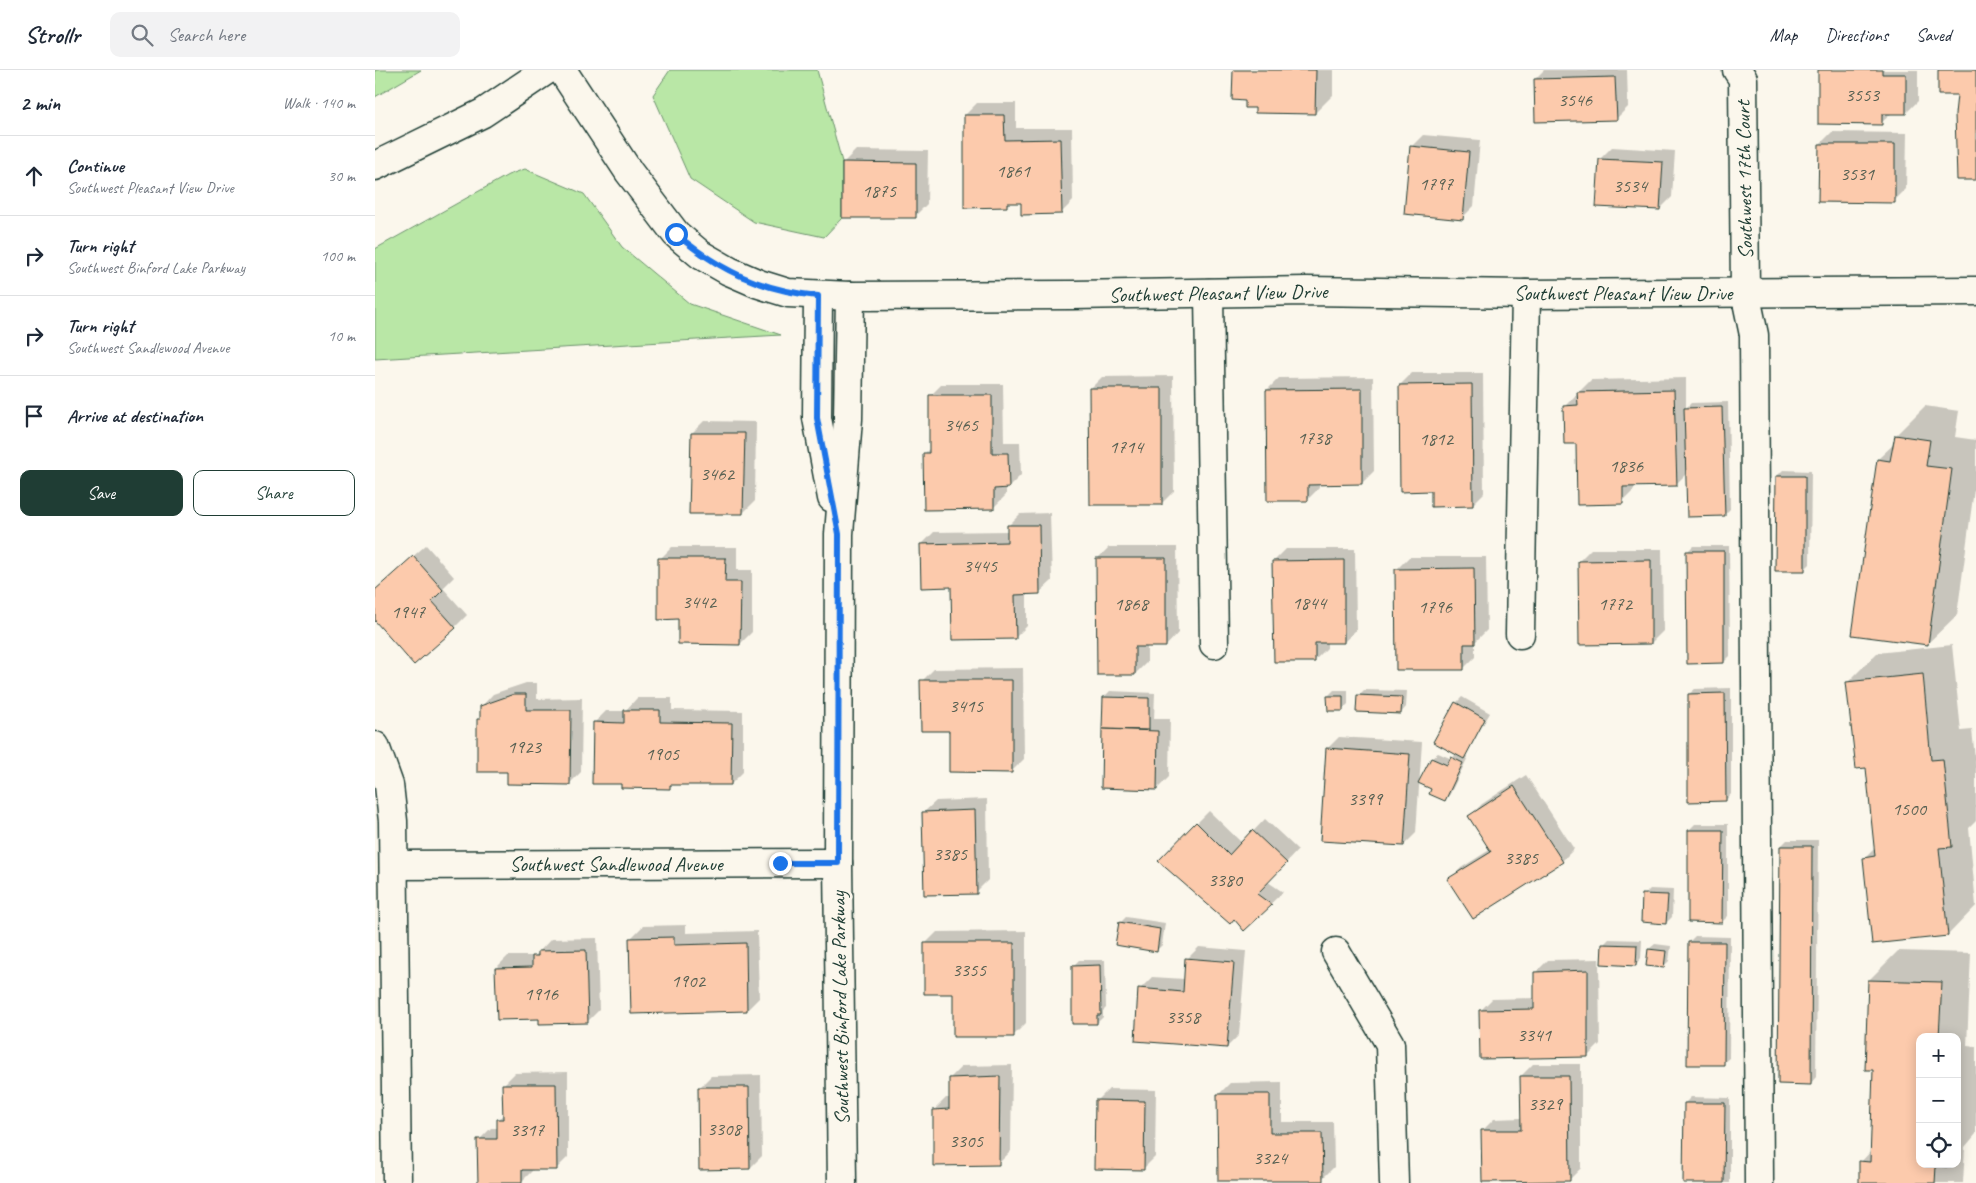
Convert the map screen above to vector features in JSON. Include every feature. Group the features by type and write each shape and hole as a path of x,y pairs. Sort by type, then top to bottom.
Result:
{"street":[{"path":"375,166 483,113 547,70"},
{"name":"Southwest Pleasant View Drive","path":"563,70 629,172 676,234 701,255 759,284 788,293 818,296 850,296 1328,291 1526,294 1976,291"},
{"name":"Southwest 17th Court","path":"1737,70 1743,78 1745,292 1754,335 1759,1183"},
{"path":"1209,293 1215,644"},
{"path":"1519,634 1526,294"},
{"name":"Southwest Binford Lake Parkway","path":"818,296 817,418 839,534"},
{"name":"Southwest Binford Lake Parkway","path":"842,1183 838,863 839,534 848,420 850,296"},
{"path":"375,746 389,785 394,865 386,1132 397,1183"},
{"name":"Southwest Sandlewood Avenue","path":"394,865 838,863"},
{"path":"1336,952 1390,1044 1394,1183"}],"green space":[{"path":"375,70 421,70 375,97"},
{"path":"670,70 817,70 842,162 842,218 824,237 754,222 690,179 653,95"},
{"path":"525,169 584,194 622,247 690,304 781,335 375,359 375,249 508,175"}],"building":[{"path":"1233,70 1316,70 1315,114 1255,113 1255,108 1245,108 1245,101 1232,100"},
{"path":"1818,70 1882,70 1882,74 1906,74 1906,114 1882,114 1882,125 1818,124"},
{"path":"1938,70 1976,70 1976,180 1957,180 1955,114 1957,95 1938,95"},
{"path":"1615,77 1617,120 1535,122 1534,79"},
{"path":"964,115 1004,115 1005,140 1060,139 1062,214 1021,215 1021,203 1007,203 1007,207 964,208"},
{"path":"1819,144 1895,144 1895,203 1818,202"},
{"path":"1410,146 1469,152 1463,220 1404,214"},
{"path":"1599,159 1663,162 1660,210 1596,207"},
{"path":"842,162 916,163 916,218 842,218"},
{"path":"1472,384 1473,506 1431,507 1431,491 1400,492 1399,385"},
{"path":"1089,388 1162,388 1162,505 1090,505"},
{"path":"1362,389 1362,484 1308,485 1308,501 1267,501 1266,390"},
{"path":"1674,390 1677,486 1623,487 1623,504 1577,505 1576,444 1564,444 1563,406 1578,405 1577,392"},
{"path":"929,395 992,395 992,453 1008,453 1009,488 994,489 994,509 924,510 923,453 929,453"},
{"path":"1722,407 1725,516 1687,517 1684,408"},
{"path":"691,433 745,433 743,514 689,514"},
{"path":"1895,435 1930,440 1926,466 1952,469 1928,645 1852,635 1877,459 1890,461"},
{"path":"1776,476 1805,476 1805,571 1775,571"},
{"path":"1007,525 1039,525 1040,594 1015,595 1016,639 952,640 951,587 921,588 920,544 1007,542"},
{"path":"1686,551 1724,551 1724,663 1687,664"},
{"path":"413,556 443,590 432,601 456,628 414,665 375,621 375,590"},
{"path":"658,558 726,558 725,582 741,582 740,645 678,644 678,619 658,620"},
{"path":"1096,558 1166,558 1166,647 1135,647 1135,675 1097,675"},
{"path":"1344,560 1344,643 1315,643 1315,662 1274,662 1272,561"},
{"path":"1651,560 1651,644 1579,645 1578,561"},
{"path":"1474,568 1475,644 1464,644 1464,670 1396,670 1395,569"},
{"path":"1923,674 1931,760 1943,759 1952,847 1939,848 1948,936 1872,944 1863,858 1875,856 1866,768 1856,769 1846,682"},
{"path":"920,680 1012,680 1012,773 949,772 949,731 921,731"},
{"path":"1725,693 1726,801 1688,802 1688,694"},
{"path":"514,694 526,694 526,710 571,710 570,785 507,784 507,772 477,772 477,719 480,719 480,706"},
{"path":"1357,695 1402,697 1401,714 1356,712"},
{"path":"1327,696 1343,696 1343,711 1328,711"},
{"path":"1103,697 1149,698 1149,730 1102,729"},
{"path":"1455,702 1485,719 1464,759 1433,742"},
{"path":"624,710 660,710 660,722 732,723 731,785 670,785 670,789 621,788 621,784 592,784 593,722 624,723"},
{"path":"1102,729 1158,731 1157,790 1101,788"},
{"path":"1326,748 1410,754 1404,846 1320,841"},
{"path":"1451,757 1463,763 1445,801 1429,794 1431,789 1418,783 1431,758 1447,765"},
{"path":"1514,786 1563,862 1473,919 1447,879 1491,852 1468,816"},
{"path":"975,810 977,894 924,895 922,812"},
{"path":"1196,822 1229,855 1252,830 1287,863 1257,894 1272,905 1244,931 1234,919 1230,924 1158,861"},
{"path":"1688,830 1723,830 1722,923 1688,922"},
{"path":"1780,846 1812,846 1811,1085 1778,1084"},
{"path":"1642,894 1668,895 1666,924 1641,922"},
{"path":"1119,922 1160,929 1157,952 1115,945"},
{"path":"674,937 674,945 746,943 747,1011 631,1014 629,938"},
{"path":"1688,942 1725,942 1724,1065 1687,1065"},
{"path":"924,943 1014,943 1014,1037 953,1037 953,994 924,994"},
{"path":"1602,944 1637,945 1636,966 1601,964"},
{"path":"1648,949 1666,951 1664,968 1646,966"},
{"path":"586,950 588,1023 539,1024 539,1019 497,1020 495,968 532,967 532,956 538,956 538,951"},
{"path":"1185,958 1234,962 1227,1048 1135,1041 1138,988 1183,992"},
{"path":"1100,965 1101,1015 1097,1015 1097,1024 1072,1024 1072,966"},
{"path":"1588,970 1588,1057 1480,1059 1479,1010 1534,1009 1534,972"},
{"path":"1868,980 1942,982 1939,1033 1916,1033 1916,1168 1936,1168 1935,1183 1859,1183 1859,1161 1870,1162 1873,1070 1865,1070"},
{"path":"1000,1076 999,1165 933,1166 933,1110 949,1109 949,1078"},
{"path":"1520,1076 1569,1076 1570,1181 1482,1182 1481,1130 1521,1130"},
{"path":"502,1084 556,1084 557,1170 522,1170 522,1183 478,1183 477,1139 497,1139 497,1119 503,1119"},
{"path":"698,1087 749,1087 750,1169 699,1170"},
{"path":"1217,1094 1270,1094 1270,1133 1322,1133 1323,1181 1218,1181"},
{"path":"1095,1100 1145,1101 1144,1170 1094,1169"},
{"path":"1684,1103 1725,1103 1724,1183 1683,1183"}],"route":[{"path":"676,234 701,255 729,271 759,284 788,293 818,296 817,418 839,534 838,863 780,863"}]}
